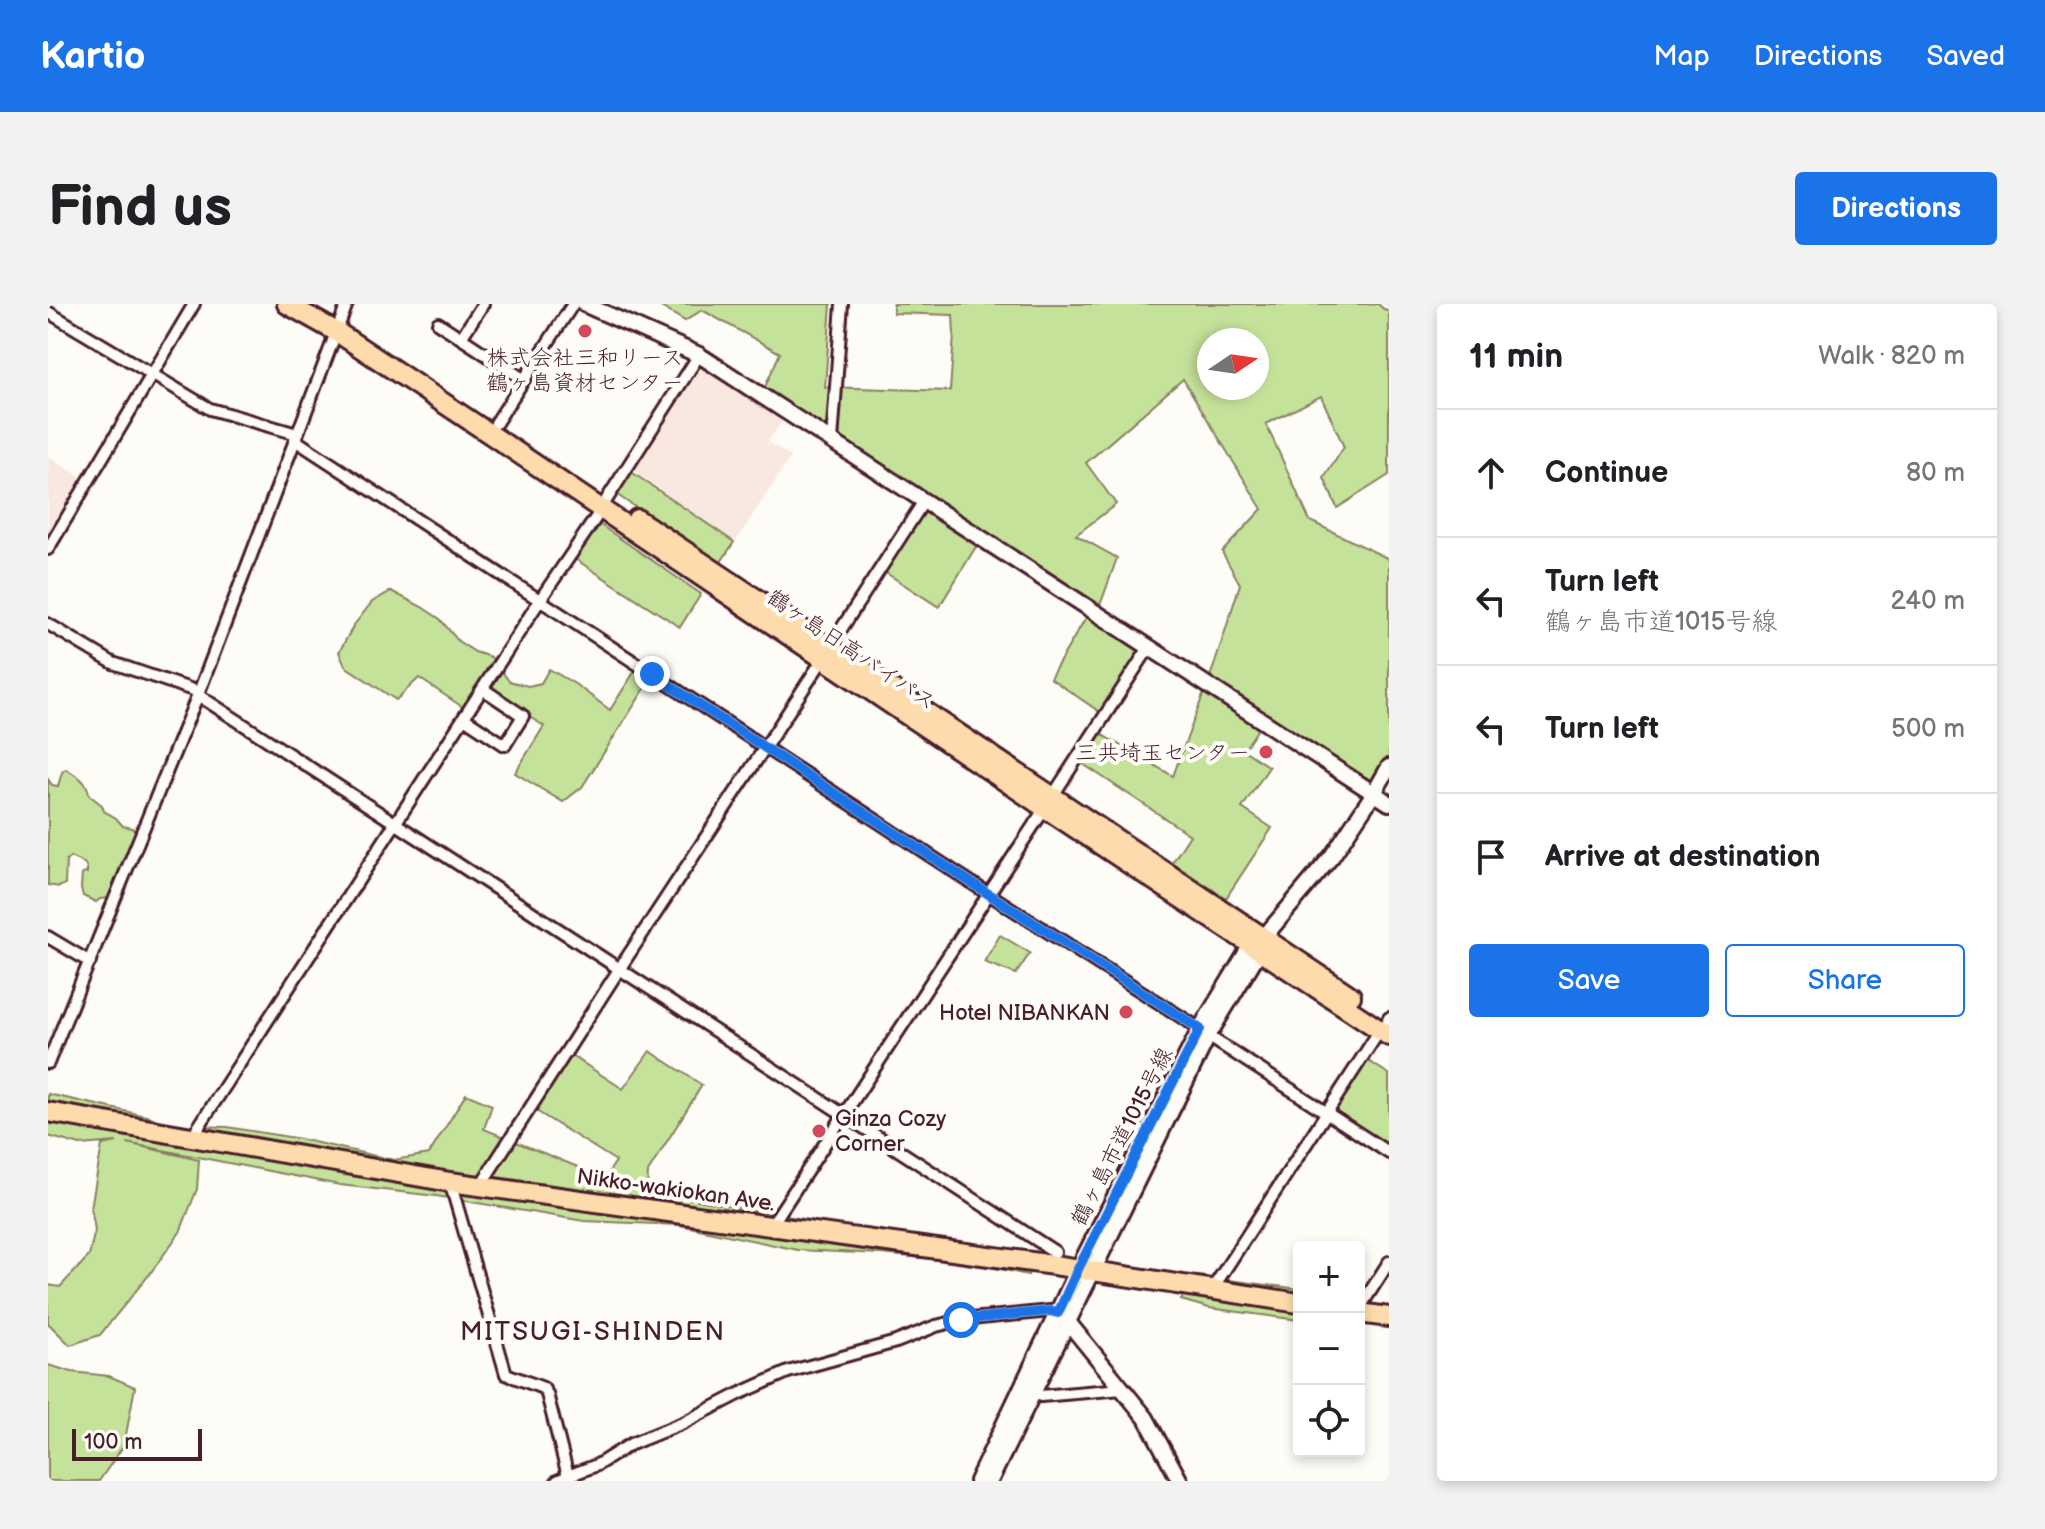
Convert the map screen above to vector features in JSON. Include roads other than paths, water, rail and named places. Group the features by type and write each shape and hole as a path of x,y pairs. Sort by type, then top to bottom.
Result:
{"highway":[{"name":"鶴ヶ島日高バイパス","path":"287,304 342,319 490,434 604,504 1258,944 1387,1025"},
{"name":"鶴ヶ島日高バイパス","path":"311,304 342,319 496,423 604,504"},
{"name":"Nikko-wakiokan Ave.","path":"48,1112 450,1182 1213,1288 1293,1302"},
{"path":"1365,1312 1389,1317"}],"street":[{"path":"48,549 194,304"},
{"path":"461,338 483,304"},
{"path":"496,423 573,304"},
{"path":"832,441 842,304"},
{"path":"593,306 699,355 1389,803"},
{"path":"48,312 210,409 296,437 987,893 1389,1153"},
{"path":"48,1063 199,693 342,319"},
{"path":"438,323 523,379"},
{"path":"192,1137 699,355"},
{"path":"480,1186 924,501"},
{"path":"48,624 113,663 199,693 1055,1252"},
{"path":"771,1226 1150,646"},
{"path":"464,718 505,745 523,716 483,689"},
{"name":"鶴ヶ島市道1015号線","path":"990,1481 1033,1392 1085,1270 1204,1033 1258,944 1332,856 1389,767"},
{"path":"48,937 90,962"},
{"path":"1213,1288 1387,1025"},
{"path":"450,1182 506,1374 543,1388 547,1394 568,1476"},
{"path":"1365,1301 1389,1262"},
{"path":"557,1481 597,1465 631,1444 683,1423 788,1372 961,1320 1050,1311 1063,1318 1146,1418 1180,1481"},
{"name":"鶴ヶ島市道1015号線","path":"977,1481 1063,1318"},
{"path":"1033,1392 1041,1396 1122,1389"}],"place":[{"name":"株式会社三和リース 鶴ヶ島資材センター","path":"585,331"},
{"name":"三共埼玉センター","path":"1266,752"},
{"name":"Hotel NIBANKAN","path":"1126,1012"},
{"name":"Ginza Cozy Corner","path":"819,1131"}],"district":[{"name":"MITSUGI-SHINDEN","path":"593,1331"}]}
